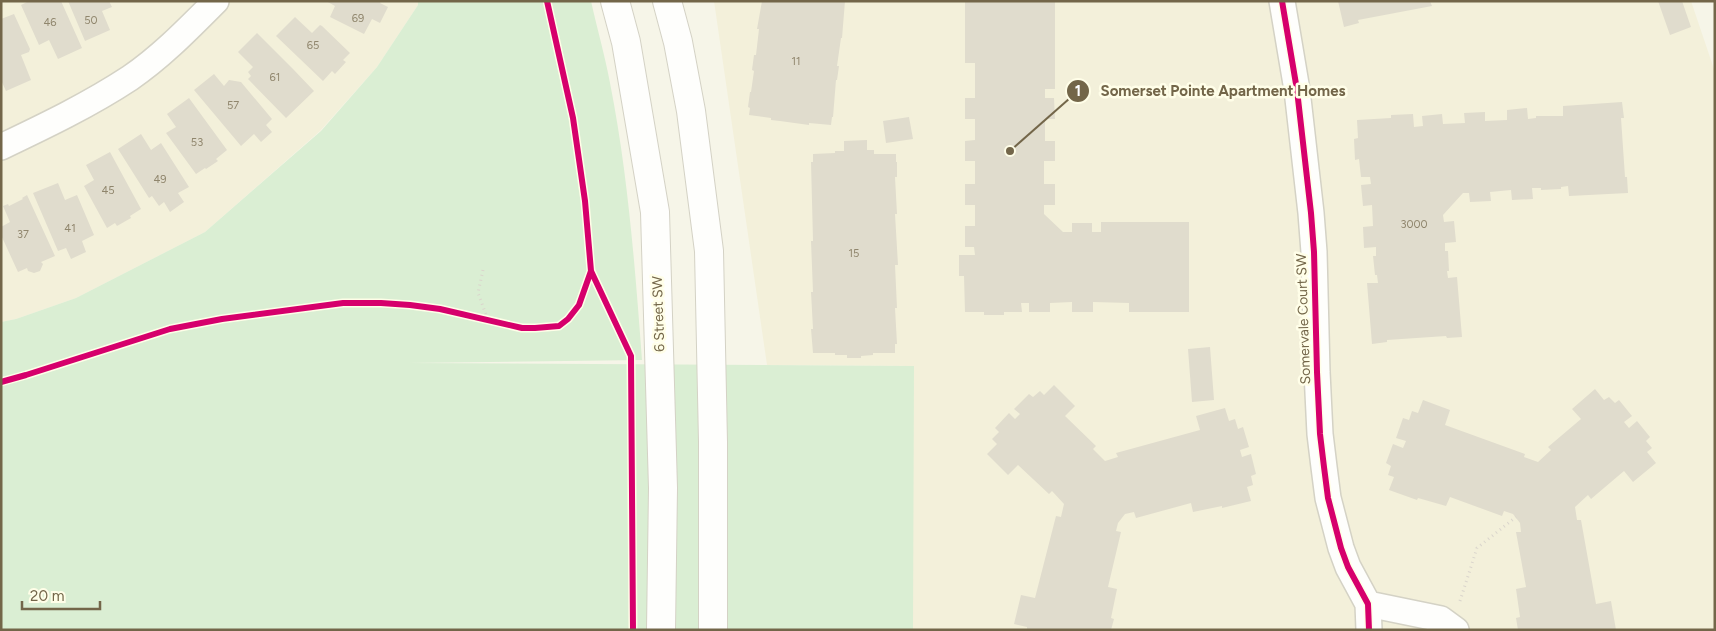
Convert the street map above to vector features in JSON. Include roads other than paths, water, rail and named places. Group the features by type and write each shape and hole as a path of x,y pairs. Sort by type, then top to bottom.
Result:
{"main road":[{"name":"6 Street SW","path":"615,1 626,42 655,212 663,488 661,630"},
{"path":"667,1 678,42 691,111 709,251 713,442 713,630"}],"street":[{"path":"1,148 68,115 131,77 179,39 216,1"},
{"name":"Somervale Court SW","path":"1282,1 1297,90 1311,213 1320,434 1328,498 1348,567 1368,604 1369,630"},
{"path":"1368,604 1441,619 1456,630"}],"place":[{"name":"Somerset Pointe Apartment Homes","path":"1010,151"}]}
